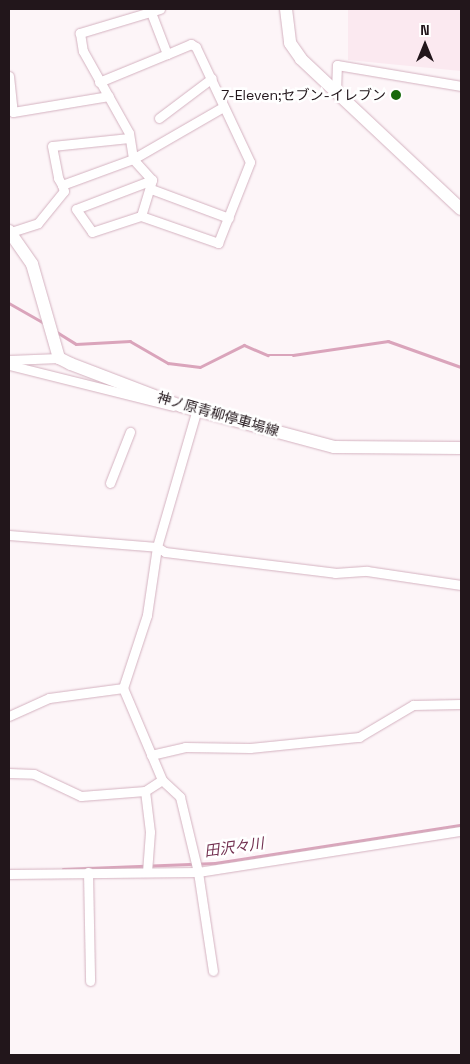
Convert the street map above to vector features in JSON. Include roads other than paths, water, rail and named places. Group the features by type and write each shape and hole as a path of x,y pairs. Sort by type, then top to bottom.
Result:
{"main road":[{"path":"286,9 290,43 336,92 461,209"},
{"path":"10,231 32,264 50,333 59,358"},
{"name":"神ノ原青柳停車場線","path":"59,358 181,406 334,447 461,448"}],"street":[{"path":"167,54 156,11 80,32 83,50 99,82 109,96 129,138 133,158 152,185 229,218"},
{"path":"99,82 191,44 212,78 223,107 250,162 218,243 141,216 92,232 76,209 152,185"},
{"path":"336,92 338,64 461,86"},
{"path":"9,76 13,112 109,96"},
{"path":"159,118 212,78"},
{"path":"62,185 133,158 223,107"},
{"path":"10,231 38,223 64,191 52,146 129,138"},
{"path":"141,216 152,185"},
{"path":"9,360 59,358"},
{"path":"9,365 157,405 181,406"},
{"path":"197,409 157,547 147,615 123,688 162,780 180,797 198,871 213,971"},
{"path":"110,483 130,432"},
{"path":"9,535 157,547 165,552 335,573 367,571 461,586"},
{"path":"9,716 49,698 123,688"},
{"path":"151,755 185,747 250,748 359,737 413,705 461,704"},
{"path":"9,773 34,774 81,796 145,791 162,780"},
{"path":"145,791 147,872"},
{"path":"9,874 198,871 461,831"},
{"path":"88,872 90,981"}],"waterway":[{"path":"9,303 44,323"},
{"path":"57,332 76,344 130,341 168,363 200,367 244,345 268,355 293,355 388,341 461,367"},
{"name":"田沢々川","path":"63,869 215,863 461,825"}],"place":[{"name":"7-Eleven;セブン-イレブン","path":"396,95"}]}
